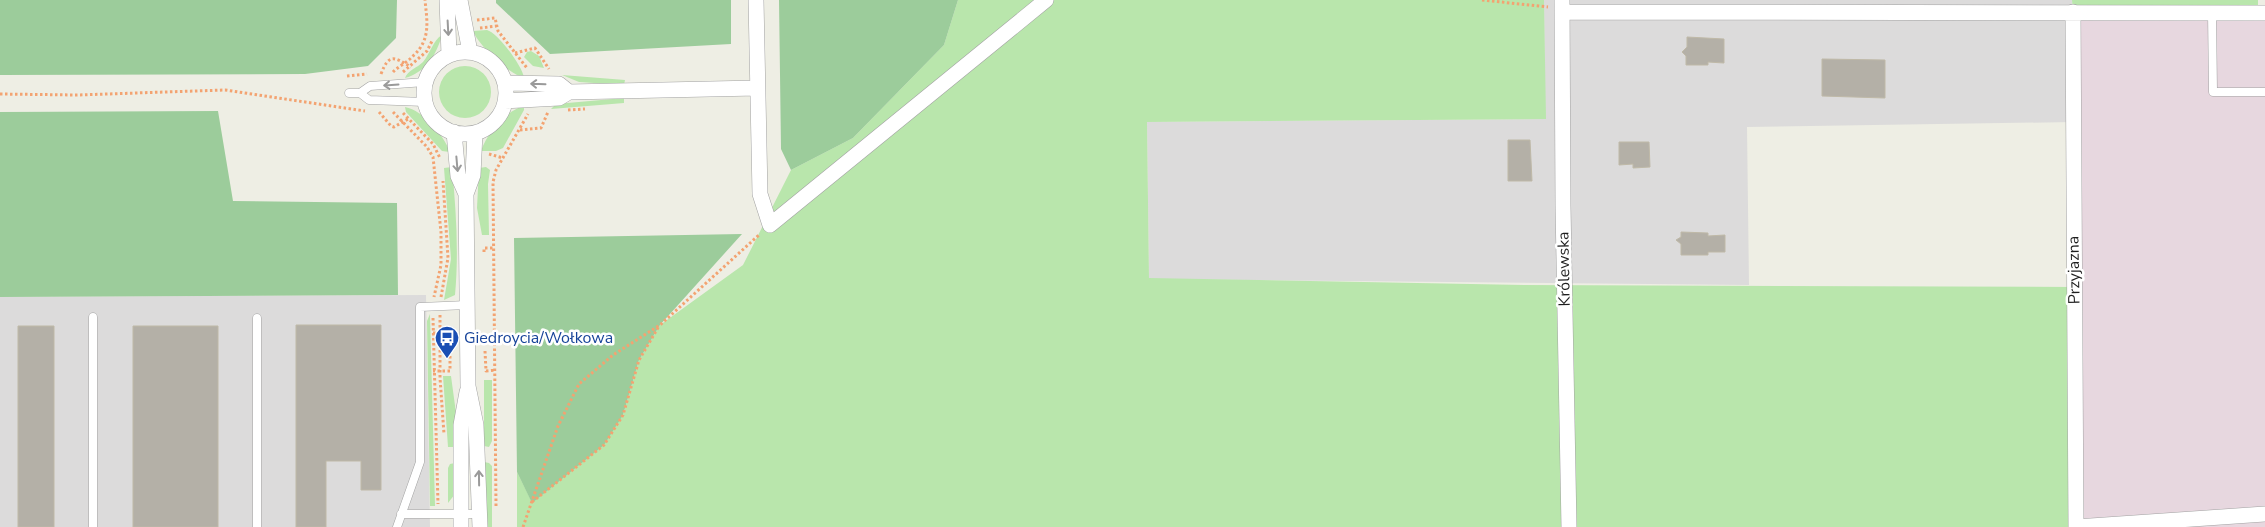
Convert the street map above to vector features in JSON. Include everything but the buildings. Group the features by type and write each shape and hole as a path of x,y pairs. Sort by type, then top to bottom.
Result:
{"street":[{"path":"447,0 449,55"},
{"path":"460,0 470,52"},
{"path":"756,0 760,194 770,225 1046,0"},
{"path":"1562,6 2073,12 2265,12"},
{"name":"Królewska","path":"1562,6 1563,206 1569,527"},
{"name":"Przyjazna","path":"2073,12 2076,527"},
{"path":"470,52 482,55 500,71 505,83 505,101 501,112 494,121 475,133 454,132 435,122 425,102 425,82 430,71 438,62 449,55 470,52"},
{"path":"505,83 559,84 569,92"},
{"path":"505,101 552,108 559,98 569,92 757,88"},
{"path":"454,132 458,176 466,194"},
{"path":"461,520 461,425 468,386 466,194 473,175 475,133"},
{"path":"468,386 476,425 480,520"},
{"path":"2076,527 2265,514"}],"lane":[{"path":"2212,12 2213,92 2265,92"},
{"path":"349,93 360,93 370,86 425,82"},
{"path":"360,93 369,100 425,102"},
{"path":"397,527 420,462 420,307 467,305"},
{"path":"92,527 93,317"},
{"path":"256,318 258,527"},
{"path":"401,514 480,520"}],"path":[{"path":"393,78 393,72 414,56 428,33 425,0"},
{"path":"1482,0 1562,6"},
{"path":"470,21 495,18 497,26 529,70"},
{"path":"472,29 497,26"},
{"path":"402,78 403,72 411,67 427,51 433,38"},
{"path":"515,53 535,48 551,72 544,72"},
{"path":"376,86 386,61 390,58 396,58 411,67"},
{"path":"0,94 78,95 225,90 348,110"},
{"path":"369,100 387,124 394,127 408,119"},
{"path":"496,512 493,182 496,170 532,106"},
{"path":"528,115 552,108"},
{"path":"519,130 541,128 552,108"},
{"path":"567,110 587,108"},
{"path":"480,154 494,154 503,158"},
{"path":"523,527 558,426 579,384 613,355 660,325 770,225"},
{"path":"484,257 484,248 493,248"},
{"path":"532,502 604,445 623,415 639,360 660,325"},
{"path":"433,333 450,333 450,371 434,371"},
{"path":"484,349 486,370 496,370"}],"shaded area":[{"path":"1544,0 2072,0 2073,122 1747,127 1749,285 1149,279 1147,122 1545,119"},
{"path":"2073,12 2265,13 2265,527 2078,527"},
{"path":"426,295 430,527 0,527 0,297"}],"green space":[{"path":"0,0 397,0 396,38 368,66 305,74 0,75"},
{"path":"496,0 731,0 731,44 550,54 496,3"},
{"path":"779,0 958,0 944,45 853,138 791,170 781,149"},
{"path":"958,0 1544,0 1546,119 1147,122 1149,278 1524,285 2074,287 2076,527 517,527 517,472 532,502 623,415 639,360 660,325 743,265 791,170 853,138 944,45"},
{"path":"2072,0 2258,0 2258,12 2073,12"},
{"path":"487,30 492,32 509,51 523,73 524,78 495,59 481,44 473,31"},
{"path":"442,35 437,49 429,62 419,72 405,78 410,71 423,62 436,40"},
{"path":"531,51 539,56 544,68 533,66 524,57 527,52"},
{"path":"460,66 470,66 480,70 487,77 491,92 487,107 480,114 470,118 460,118 450,114 443,107 439,97 439,87 443,77 450,70"},
{"path":"562,75 625,80 624,85 579,82"},
{"path":"624,98 624,103 551,109 556,104"},
{"path":"524,106 524,110 503,148 496,151 481,151 492,130 510,113"},
{"path":"405,107 419,113 432,124 443,138 450,152 442,151 406,112"},
{"path":"218,111 233,201 397,203 398,295 0,297 0,112"},
{"path":"452,167 457,263 455,295 444,300 451,259 444,168"},
{"path":"486,167 490,170 488,184 489,235 482,235 477,208 479,168"},
{"path":"742,234 660,325 639,360 623,415 604,445 532,503 517,472 514,238"},
{"path":"430,314 435,506 430,506 427,321"},
{"path":"443,376 451,376 456,413 455,447 448,447"},
{"path":"484,380 492,380 492,441 489,447 484,446"},
{"path":"484,462 492,466 492,527 485,527"},
{"path":"455,463 455,494 448,503 448,468 450,464"}],"place":[{"name":"Giedroycia/Wołkowa","path":"447,359"}]}
